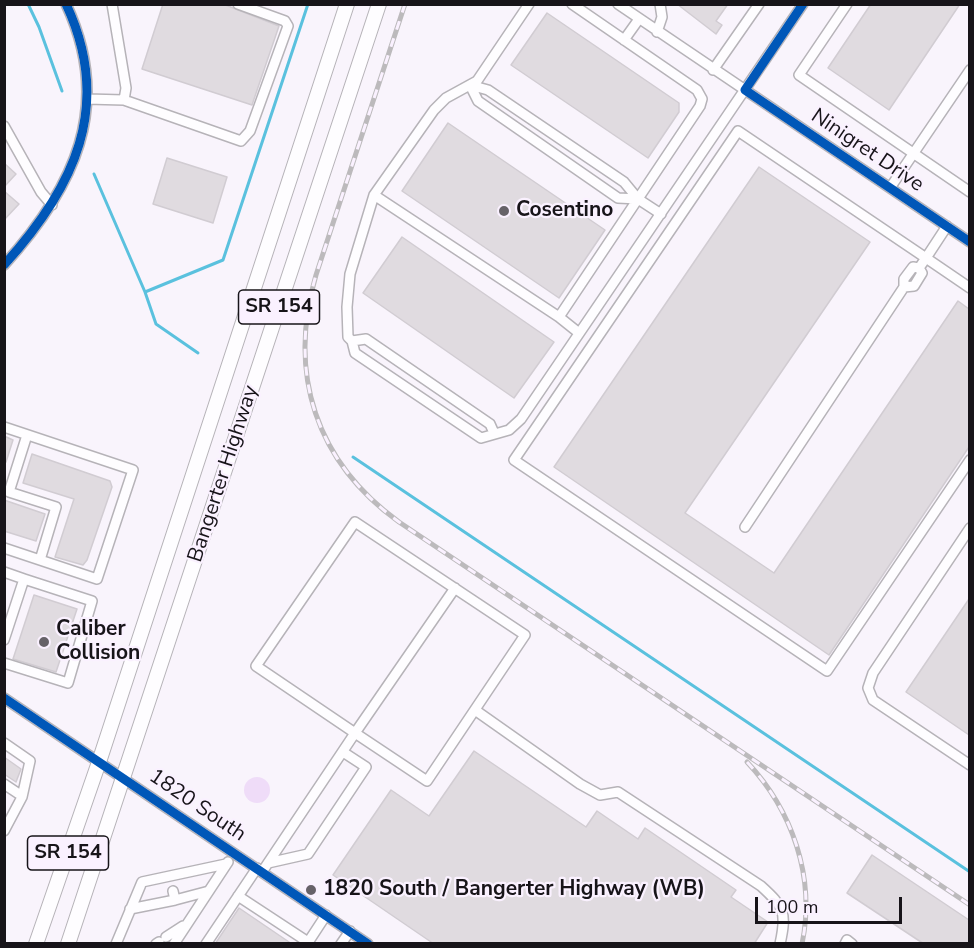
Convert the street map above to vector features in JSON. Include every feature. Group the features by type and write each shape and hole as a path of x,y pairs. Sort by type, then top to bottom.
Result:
{"highway":[{"name":"Bangerter Highway","path":"36,944 99,762 347,4"},
{"name":"Bangerter Highway","path":"68,944 379,4"}],"street":[{"path":"4,265 36,228 52,205 80,149 85,127 87,99 81,48 66,4"},
{"path":"112,4 126,88 124,100"},
{"path":"87,99 124,100 241,141 250,131 288,26 285,21 238,4"},
{"path":"529,4 477,81 446,98 434,110 374,195 350,274 347,307 348,337 352,341 355,353 481,438 509,430 521,419 802,5"},
{"path":"559,317 700,106 702,99 696,90 572,4"},
{"name":"Ninigret Drive","path":"618,4 969,242"},
{"path":"657,32 662,17 660,4"},
{"path":"713,70 759,4"},
{"path":"847,4 799,75 969,192"},
{"path":"624,40 639,19"},
{"path":"890,188 969,70"},
{"path":"470,85 488,90 595,162 624,182 638,199 661,214"},
{"path":"470,85 478,101 618,198 638,199"},
{"path":"4,126 41,192 52,205"},
{"path":"969,288 738,131 513,460 827,671 969,460"},
{"path":"374,195 559,317 579,333"},
{"path":"745,527 904,287 904,279 913,267 919,268 947,226"},
{"path":"352,341 366,339 490,424 494,433"},
{"path":"4,427 134,470 97,579 4,548"},
{"path":"27,435 9,492 56,507 40,560"},
{"path":"355,522 455,588 525,635 427,782 256,666 355,522"},
{"path":"969,528 873,673 868,688 873,700 969,765"},
{"path":"4,572 92,601 68,683 4,663"},
{"path":"4,640 24,579"},
{"path":"206,944 238,896 259,870 268,863 455,588"},
{"name":"1820 South","path":"4,698 368,944"},
{"path":"475,710 580,784 600,795 618,792 761,886 781,905 785,921 780,944"},
{"path":"4,743 30,761 22,796 4,831"},
{"path":"268,863 308,854 366,767 342,752"},
{"path":"4,784 22,796"},
{"path":"174,944 234,853"},
{"path":"130,909 226,864"},
{"path":"116,944 142,882 172,888 209,891"},
{"path":"238,896 307,943 326,915"},
{"path":"160,941 188,923"},
{"path":"341,944 350,931"},
{"path":"845,944 847,940 852,944"}],"shaded area":[{"path":"257,777 266,781 270,790 266,799 257,803 248,799 244,790 248,781"}],"building":[{"path":"163,4 223,4 279,26 252,105 142,69"},
{"path":"677,4 728,4 716,21 722,25 716,34"},
{"path":"871,4 960,4 889,110 828,68"},
{"path":"547,13 679,103 679,112 648,158 511,65"},
{"name":"Cosentino","path":"448,123 605,230 559,298 402,191"},
{"path":"167,158 227,177 213,223 153,204"},
{"path":"4,163 16,174 4,187"},
{"path":"759,167 870,242 685,513 774,573 958,301 969,309 969,447 829,655 554,467"},
{"path":"4,191 19,204 4,220"},
{"path":"402,237 554,342 514,398 363,293"},
{"path":"4,436 13,440 6,462 4,461"},
{"path":"32,454 110,481 112,487 87,560 83,565 55,557 74,499 23,483"},
{"path":"4,500 45,514 36,541 4,531"},
{"path":"34,595 77,609 56,672 13,659"},
{"path":"969,599 969,735 906,692"},
{"path":"474,751 586,827 597,811 638,839 645,828 736,890 731,897 768,922 754,944 434,944 333,875 391,790 429,816"},
{"path":"4,757 21,769 16,782 4,774"},
{"path":"872,855 969,920 969,944 924,944 847,893"},
{"path":"239,908 292,944 215,944"}],"waterway":[{"path":"28,4 39,27 62,91"},
{"path":"145,292 223,260 308,4"},
{"path":"94,174 145,292 156,324 198,353"},
{"path":"353,457 970,872"}],"railway":[{"path":"405,4 316,275 308,312 305,347 308,381 316,413 329,444 347,472 370,498 399,522 970,905"},
{"path":"747,762 777,801 797,846 806,894 806,919 802,944"}],"cycle path":[{"path":"4,265 29,236 50,206 67,175 79,144 86,111 86,77 80,41 66,4"},
{"path":"803,4 745,90 970,242"},
{"path":"4,698 368,944"}],"place":[{"name":"Cosentino","path":"504,211"},
{"name":"Caliber Collision","path":"44,642"},
{"name":"1820 South / Bangerter Highway (WB)","path":"311,890"}]}
